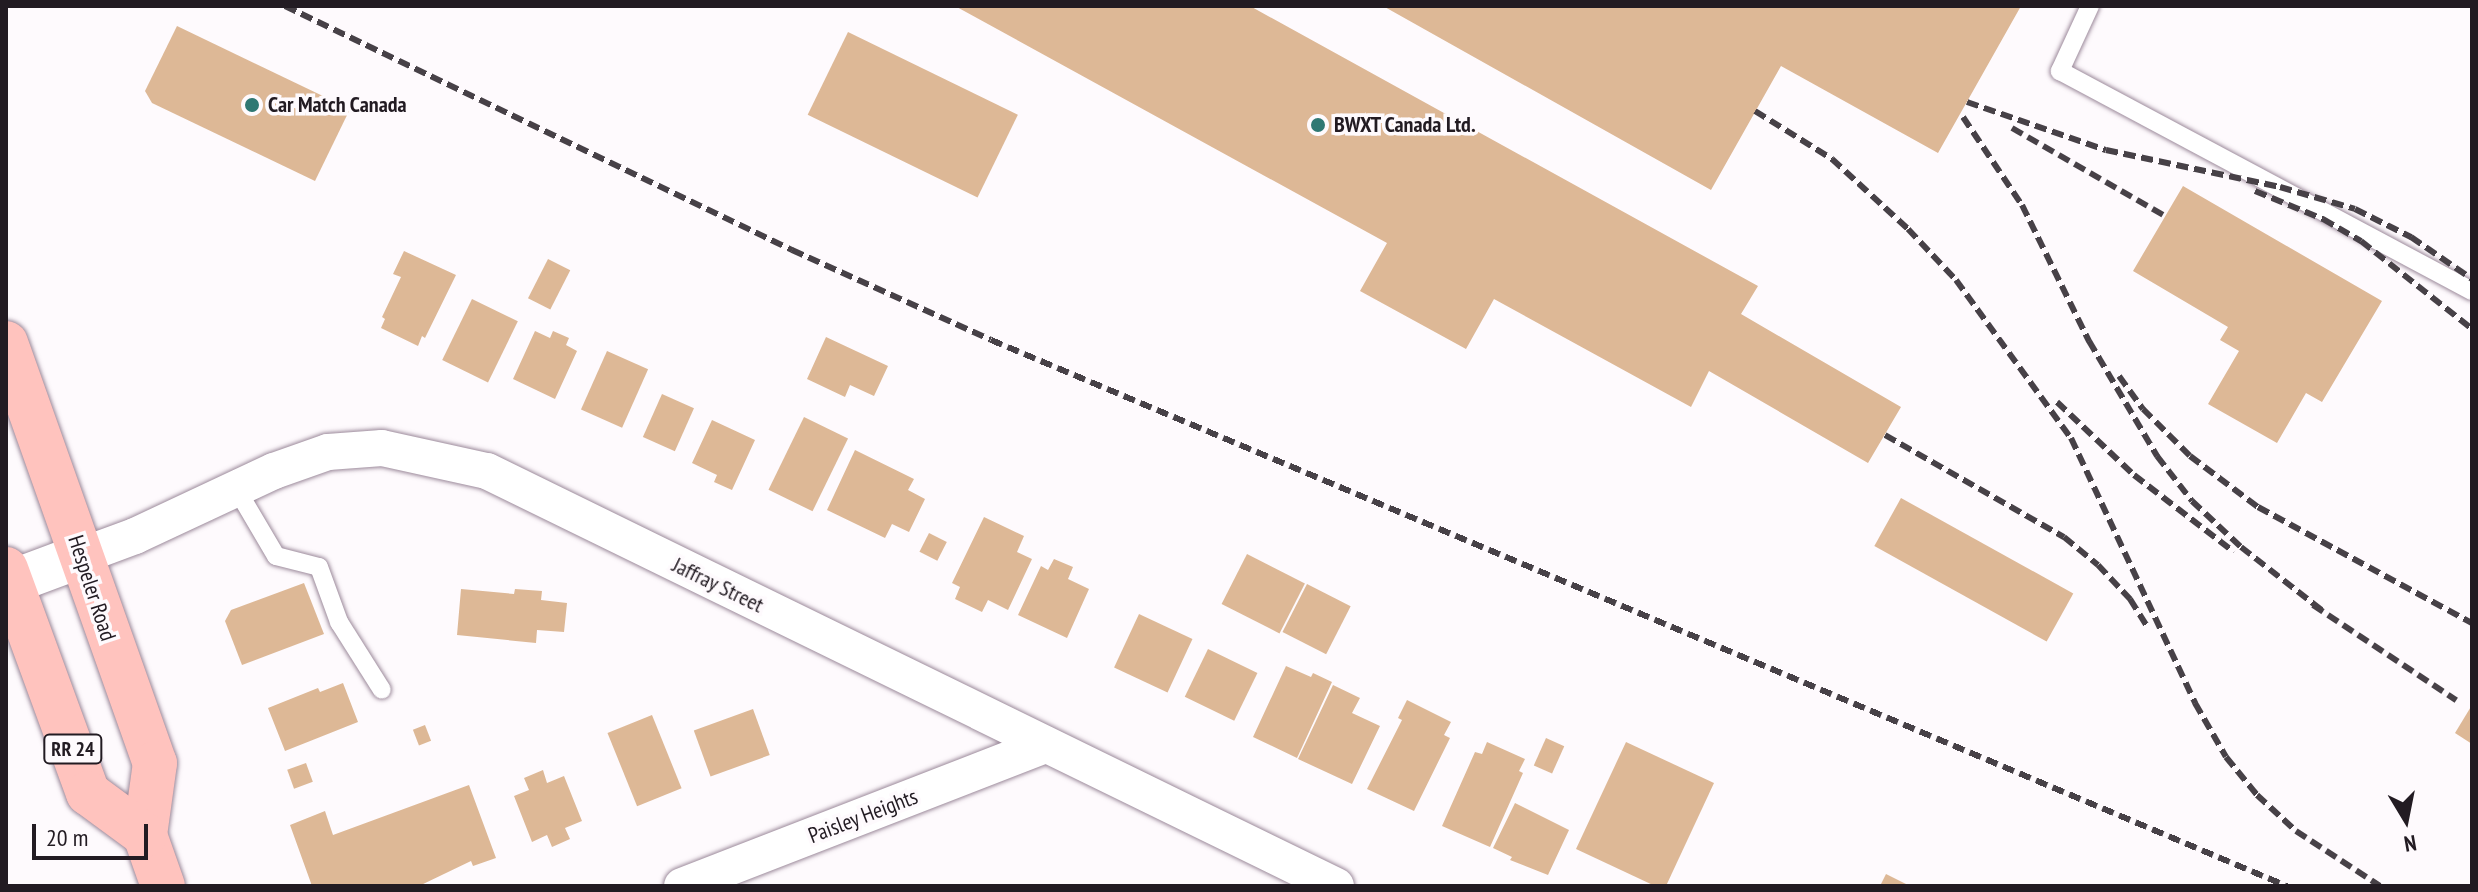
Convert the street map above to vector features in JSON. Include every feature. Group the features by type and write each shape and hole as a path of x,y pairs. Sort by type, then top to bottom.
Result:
{"main road":[{"name":"Hespeler Road","path":"6,343 155,763 145,835 163,886"},
{"name":"RR 24","path":"8,579 88,793 145,835"}],"street":[{"name":"Jaffray Street","path":"81,556 135,536 236,488 328,452 382,448 487,471 1336,886"},
{"path":"8,579 81,556"},
{"name":"Paisley Heights","path":"682,886 1045,745"}],"lane":[{"path":"2090,6 2060,71 2472,291"},
{"path":"236,488 276,556 319,567 339,622 382,690"}],"building":[{"name":"BWXT Canada Ltd.","path":"955,6 1250,6 1758,286 1741,314 1901,407 1868,463 1709,371 1691,407 1494,299 1466,349 1360,291 1387,243"},
{"path":"1383,6 2021,6 1938,153 1781,66 1711,190"},
{"path":"177,26 350,109 315,181 152,103 145,91"},
{"path":"848,32 1018,115 978,198 808,115"},
{"path":"2183,186 2382,301 2322,402 2306,393 2277,443 2208,404 2239,351 2220,340 2228,327 2133,271"},
{"path":"404,251 456,275 418,346 381,328 385,319 382,317 401,277 393,274"},
{"path":"548,259 570,270 550,310 528,298"},
{"path":"472,299 518,321 488,382 442,360"},
{"path":"535,331 550,338 553,331 569,338 566,345 577,351 555,399 513,379"},
{"path":"826,337 888,366 874,396 850,385 845,397 807,379"},
{"path":"607,351 648,369 622,428 581,409"},
{"path":"662,394 694,408 675,451 643,437"},
{"path":"804,417 848,438 813,511 768,490"},
{"path":"712,420 755,440 732,490 714,482 717,475 692,463"},
{"path":"855,450 914,479 908,490 925,499 909,532 892,524 885,538 827,510"},
{"path":"1901,498 2073,594 2047,642 1874,546"},
{"path":"984,517 1024,536 1017,552 1032,559 1008,610 988,600 982,612 955,599 960,587 952,583"},
{"path":"929,533 947,542 937,561 919,552"},
{"path":"1247,554 1305,584 1279,633 1222,604"},
{"path":"1054,559 1073,567 1068,579 1089,589 1067,638 1018,615 1041,566 1048,570"},
{"path":"304,583 324,634 242,665 225,621 231,610"},
{"path":"1307,584 1351,606 1326,654 1282,632"},
{"path":"461,589 514,594 515,589 542,591 541,600 567,603 564,632 537,630 536,643 457,635"},
{"path":"1139,614 1192,639 1168,692 1114,667"},
{"path":"1208,649 1257,673 1234,721 1185,697"},
{"path":"1286,666 1332,682 1297,758 1253,737"},
{"path":"343,683 358,722 285,751 268,708 318,688 320,692"},
{"path":"1333,685 1360,698 1352,713 1380,726 1352,784 1298,759"},
{"path":"1407,700 1451,722 1444,735 1450,738 1414,811 1367,789 1402,720 1398,718"},
{"path":"2472,705 2472,744 2455,733"},
{"path":"753,709 770,755 711,777 694,731"},
{"path":"652,715 682,788 637,806 607,733"},
{"path":"425,725 431,741 419,746 413,730"},
{"path":"1546,738 1564,746 1552,774 1534,765"},
{"path":"1487,742 1525,759 1519,771 1523,773 1490,847 1442,826 1475,752 1482,754"},
{"path":"1626,742 1714,783 1666,886 1655,886 1576,849"},
{"path":"306,763 313,782 294,789 287,770"},
{"path":"543,770 547,783 564,776 582,821 565,828 570,839 552,847 547,835 532,842 514,796 529,790 524,778"},
{"path":"469,785 496,858 473,866 471,861 419,886 312,886 290,825 325,811 333,835"},
{"path":"1515,803 1569,830 1548,875 1510,860 1512,857 1493,848"},
{"path":"1886,874 1910,886 1880,886"}],"railway":[{"path":"285,6 792,250 991,340 2287,886"},
{"path":"1967,102 2106,150 2280,187 2355,209 2411,237 2472,279"},
{"path":"1755,111 1832,159 1908,229 1956,280 2071,438 2195,703 2226,757 2257,795 2296,831 2380,886"},
{"path":"1963,117 2022,205 2089,341 2157,456 2192,501 2241,547 2323,611"},
{"path":"2012,128 2165,216"},
{"path":"2255,191 2323,219 2361,241 2472,329"},
{"path":"2119,376 2143,409 2190,456 2258,507 2472,623"},
{"path":"2057,402 2134,475 2234,552"},
{"path":"1885,435 2064,537 2098,565 2130,599 2148,628"},
{"path":"2313,605 2456,700"}],"place":[{"name":"Car Match Canada","path":"252,105"},
{"name":"BWXT Canada Ltd.","path":"1318,125"}]}
